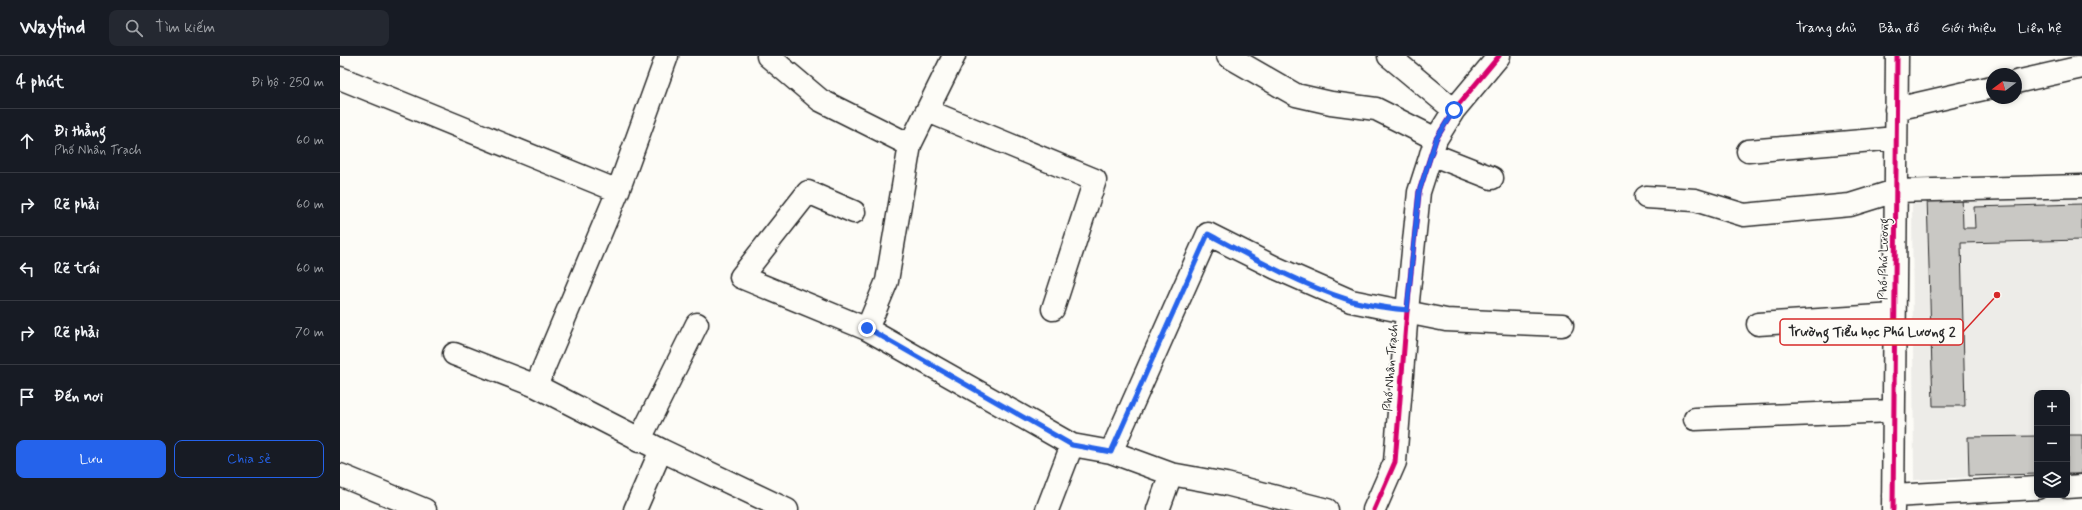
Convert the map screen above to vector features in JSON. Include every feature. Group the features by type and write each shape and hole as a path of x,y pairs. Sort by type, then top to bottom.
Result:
{"street":[{"path":"536,386 618,191 667,56"},
{"path":"768,56 820,100 910,145"},
{"path":"867,328 887,281 910,145 954,56"},
{"path":"1228,56 1296,95 1331,103 1376,109 1434,147 1492,178"},
{"path":"1389,56 1454,110"},
{"name":"Phố Nhân Trạch","path":"1374,510 1395,462 1407,310 1419,192 1434,147 1454,110 1499,56"},
{"name":"Phố Phú Lương","path":"1893,503 1897,56"},
{"path":"2022,81 2082,67"},
{"path":"340,78 618,191"},
{"path":"1896,109 1986,89"},
{"path":"928,111 1095,180 1053,309"},
{"path":"1748,152 1896,138"},
{"path":"1646,197 1695,200 1744,215 1850,205 1895,191 2082,186"},
{"path":"854,212 808,192 741,276 867,328 1072,445 1111,452 1171,474 1226,484 1327,510"},
{"path":"1111,452 1208,234 1276,268 1351,301 1407,310 1446,320 1562,325"},
{"path":"1758,324 1894,315"},
{"path":"639,441 697,324"},
{"path":"454,354 536,386 639,441 787,510"},
{"path":"1695,419 1893,411"},
{"path":"1046,510 1072,445"},
{"path":"635,510 661,450"},
{"path":"1158,510 1171,474"},
{"path":"340,475 426,510"},
{"path":"2070,487 2082,486"},
{"path":"1893,503 2034,488"}],"shaded area":[{"path":"2082,194 2082,474 2070,474 2070,390 2034,390 2034,474 1914,480 1912,196"}],"building":[{"path":"1962,194 1963,228 1975,228 1974,207 2082,204 2082,240 1961,243 1965,406 1933,406 1927,196"},
{"path":"2070,435 2082,435 2082,474 2070,474"},
{"path":"2034,436 2034,474 1969,476 1968,437"}],"cycle path":[{"path":"1374,510 1395,462 1407,311 1419,192 1436,139 1454,110 1499,56"},
{"path":"1893,510 1897,56"}],"place":[{"name":"Trường Tiểu học Phú Lương 2","path":"1997,295"}],"route":[{"path":"867,328 1072,445 1111,452 1208,234 1254,258 1351,301 1407,310 1419,192 1436,139 1454,110"}]}
